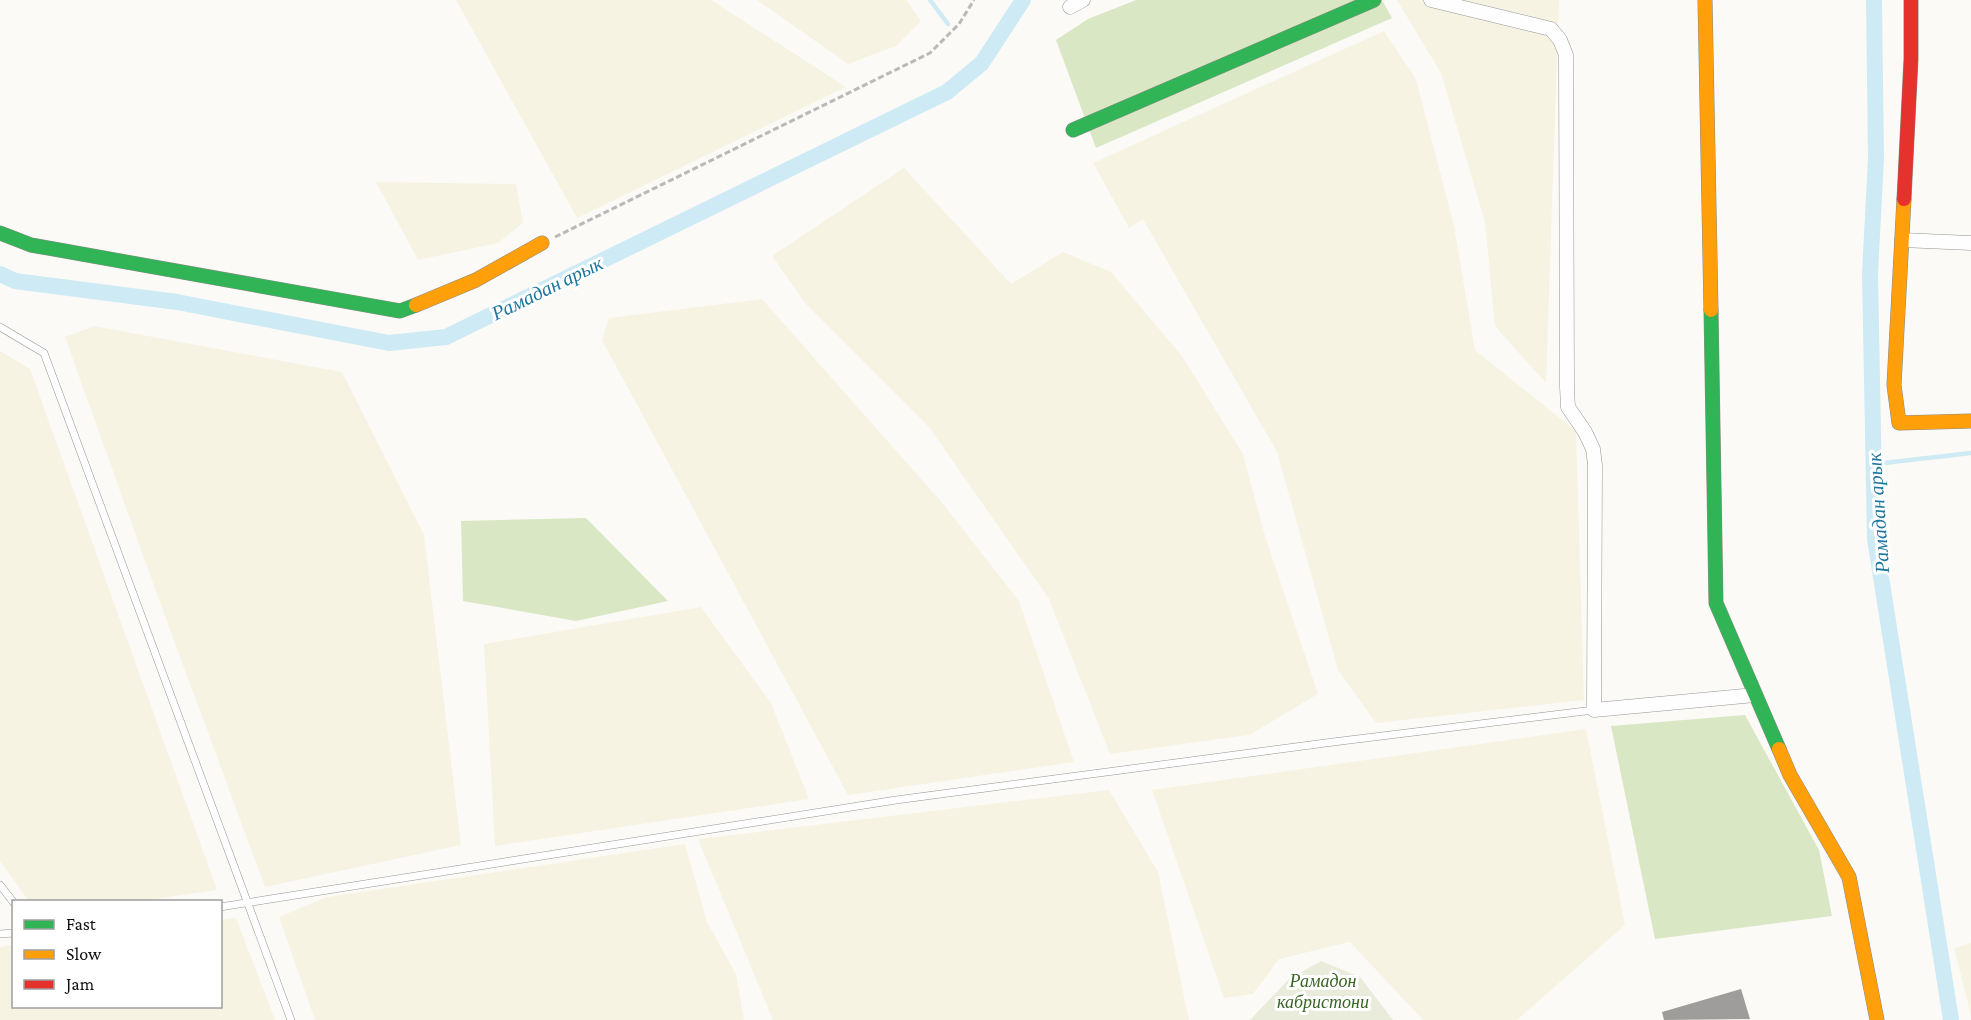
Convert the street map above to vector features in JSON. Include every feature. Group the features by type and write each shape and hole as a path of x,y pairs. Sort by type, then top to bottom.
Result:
{"street":[{"path":"1073,130 1374,0"},
{"path":"1431,0 1551,29 1560,40 1566,55 1567,387 1568,407 1585,432 1593,449 1595,465 1594,710 1755,695"},
{"path":"1705,0 1716,603 1790,775 1849,877 1877,1020"},
{"path":"1911,0 1911,60 1894,385 1899,423 1971,421"},
{"path":"0,233 31,244 400,310 476,280 542,243"},
{"path":"1902,240 1971,243"}],"lane":[{"path":"0,327 44,354 291,1020"},
{"path":"222,907 896,800 1594,710"},
{"path":"0,885 12,900"}],"path":[{"path":"542,243 930,53 959,24 974,0"}],"shaded area":[{"path":"456,0 711,0 846,87 577,218"},
{"path":"757,0 906,0 921,21 896,46 848,64"},
{"path":"1397,0 1559,0 1546,383 1495,326 1485,222 1441,73"},
{"path":"1384,31 1416,79 1454,226 1475,350 1576,431 1584,700 1376,723 1338,670 1277,452 1143,219 1129,228 1093,163"},
{"path":"904,168 1011,284 1063,252 1111,272 1182,356 1243,454 1265,536 1318,694 1249,735 1110,754 1049,599 929,427 806,304 772,256"},
{"path":"376,182 516,184 523,223 498,243 418,260"},
{"path":"762,299 944,505 1019,601 1074,762 848,795 602,340 609,318"},
{"path":"94,326 342,372 424,535 461,845 265,887 65,337"},
{"path":"0,351 30,369 217,890 148,900 28,900 0,861"},
{"path":"701,607 771,703 809,799 495,846 484,644"},
{"path":"1586,729 1625,925 1517,1020 1423,1020 1350,942 1279,959 1253,994 1224,998 1152,790"},
{"path":"1109,790 1158,872 1189,1020 773,1020 698,839"},
{"path":"685,844 707,922 736,974 744,1020 315,1020 279,917 327,897"},
{"path":"236,918 275,1020 0,1020 0,947 12,945 12,1008 222,1008 222,920"},
{"path":"1971,943 1971,1015 1954,948"}],"green space":[{"path":"1136,0 1382,0 1392,18 1096,148 1056,40 1088,19"},
{"path":"586,518 668,601 576,621 463,601 461,521"},
{"path":"1745,715 1819,850 1832,916 1655,939 1611,726"},
{"name":"Рамадон кабристони","path":"1321,961 1360,977 1393,1020 1250,1020 1289,979"}],"building":[{"path":"1741,989 1750,1019 1664,1020 1662,1012"}],"waterway":[{"path":"930,0 948,24"},
{"name":"Рамадан арык","path":"0,274 15,281 177,302 389,343 446,337 947,92 982,63 1023,0"},
{"name":"Рамадан арык","path":"1874,0 1876,159 1870,273 1875,539 1951,1020"},
{"path":"1875,464 1971,453"}],"traffic: fast":[{"path":"1073,130 1374,0"},
{"path":"0,233 31,245 400,311 416,305"},
{"path":"1711,310 1716,603 1779,749"}],"traffic: slow":[{"path":"1705,0 1711,310"},
{"path":"1904,199 1894,385 1899,423 1971,421"},
{"path":"416,305 476,280 542,243"},
{"path":"1779,749 1790,775 1849,877 1877,1020"}],"traffic: jam":[{"path":"1904,199 1911,59 1911,0"}]}
